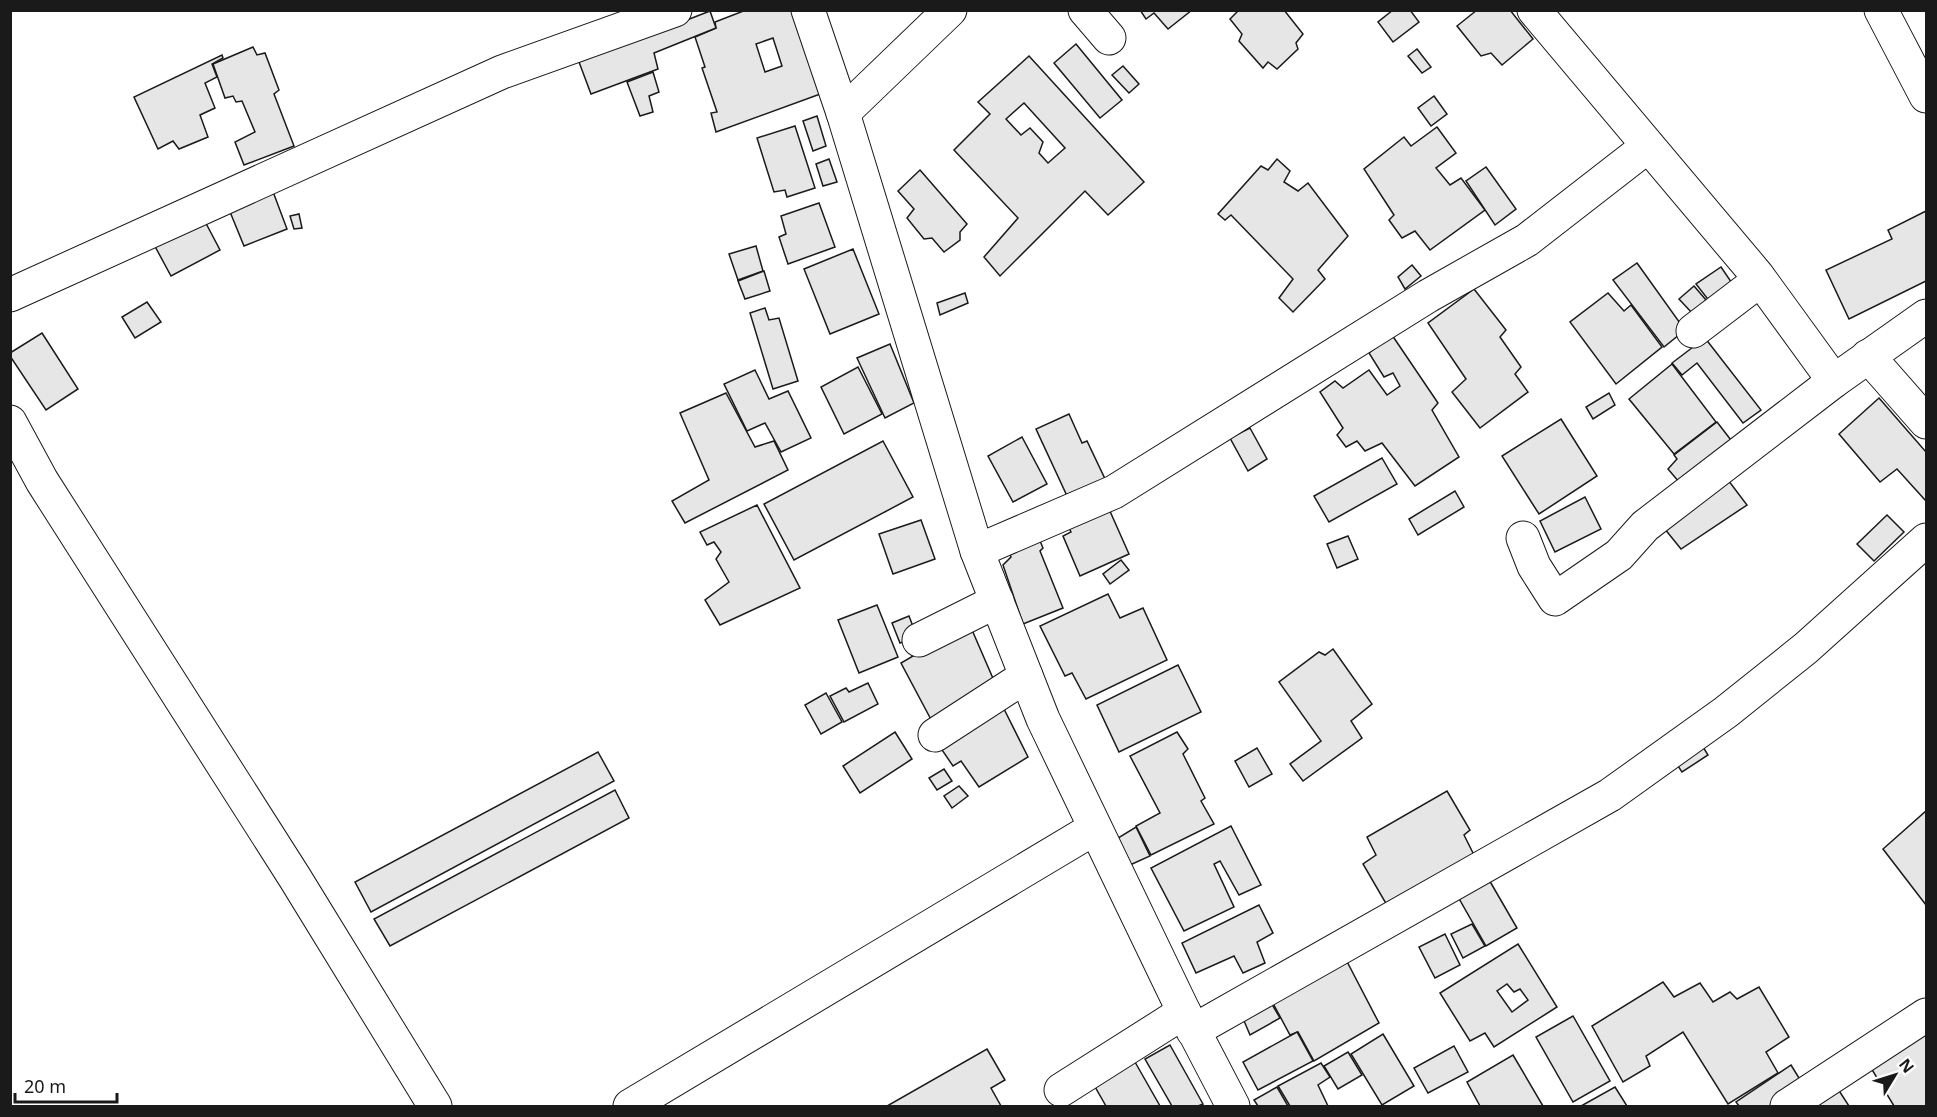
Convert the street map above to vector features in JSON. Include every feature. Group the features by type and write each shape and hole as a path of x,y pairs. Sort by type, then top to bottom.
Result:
{"street":[{"path":"10,295 502,72 675,10"},
{"path":"808,10 843,113 977,551 1043,718 1188,1022 1233,1107"},
{"path":"843,113 950,10"},
{"path":"1084,10 1110,38"},
{"path":"1534,10 1760,280 1834,381"},
{"path":"1881,10 1926,96"},
{"path":"977,551 1114,492 1428,296 1527,240 1648,146"},
{"path":"1693,331 1760,280"},
{"path":"1522,538 1534,566 1555,599 1619,555 1645,526 1834,381 1926,316"},
{"path":"1868,356 1926,422"},
{"path":"10,422 42,481 295,878 435,1107"},
{"path":"1061,1090 1610,795 1726,712 1806,648 1926,540"},
{"path":"919,640 997,601"},
{"path":"935,735 1026,676"},
{"path":"630,1107 1095,828"},
{"path":"1787,1107 1926,1015"}],"building":[{"path":"746,10 795,10 823,93 716,132 711,113 717,112 702,68 705,67 695,37 716,28 715,22","holes":["773,38 782,66 765,72 756,44"]},
{"path":"1140,10 1192,10 1168,29 1154,13 1146,19"},
{"path":"1239,10 1284,10 1303,34 1296,43 1298,49 1277,69 1268,62 1263,68 1239,41 1242,34 1230,19"},
{"path":"1393,10 1410,10 1419,22 1393,42 1378,22"},
{"path":"1477,10 1510,10 1533,39 1502,65 1491,53 1481,56 1457,26"},
{"path":"710,11 716,28 654,53 658,69 591,94 579,62"},
{"path":"1076,44 1122,100 1100,118 1054,63"},
{"path":"253,47 257,55 265,53 279,90 274,94 294,146 244,165 235,142 255,132 242,101 236,102 233,96 225,98 213,64"},
{"path":"1417,49 1431,67 1422,73 1408,56"},
{"path":"222,55 223,58 212,64 217,77 205,83 215,108 200,115 208,137 179,149 173,141 158,149 134,97"},
{"path":"1029,56 1144,182 1108,215 1085,191 1000,276 984,257 1018,218 954,150 990,114 978,102","holes":["1024,103 1065,148 1048,163 1039,153 1043,142 1030,128 1021,135 1006,119"]},
{"path":"1123,66 1139,84 1129,93 1112,75"},
{"path":"653,72 659,92 649,96 653,112 640,116 627,82"},
{"path":"1434,96 1447,114 1431,126 1418,108"},
{"path":"817,116 826,146 813,151 803,121"},
{"path":"795,126 815,188 787,197 785,190 774,192 757,138"},
{"path":"1437,127 1456,153 1436,168 1450,185 1461,178 1485,210 1430,250 1415,231 1402,238 1389,220 1394,215 1364,169 1404,137 1411,146"},
{"path":"829,159 837,182 823,186 816,164"},
{"path":"1277,159 1290,171 1284,182 1298,191 1308,183 1348,236 1318,270 1325,279 1293,312 1279,298 1293,279 1231,215 1225,220 1218,214 1261,166 1268,170"},
{"path":"1486,167 1516,209 1495,225 1466,181"},
{"path":"920,170 967,224 960,232 960,240 944,252 932,238 924,239 907,218 914,209 898,191"},
{"path":"272,189 287,229 244,246 228,207"},
{"path":"819,203 835,247 788,264 779,237 786,234 781,216"},
{"path":"1926,211 1926,281 1849,319 1826,270 1892,239 1888,230"},
{"path":"200,212 220,250 171,276 151,239"},
{"path":"299,214 302,228 294,229 290,216"},
{"path":"756,246 763,271 738,280 729,254"},
{"path":"853,249 879,314 830,334 804,269"},
{"path":"1637,263 1685,330 1664,347 1613,280"},
{"path":"1412,265 1421,276 1405,289 1398,277"},
{"path":"1721,267 1736,289 1714,307 1696,284"},
{"path":"764,271 770,291 745,299 738,281"},
{"path":"1694,286 1706,300 1692,313 1679,299"},
{"path":"1474,289 1506,330 1500,337 1521,367 1515,374 1528,392 1480,428 1452,392 1466,379 1428,323"},
{"path":"965,293 968,303 940,315 937,303"},
{"path":"1608,293 1624,311 1631,305 1662,347 1616,384 1570,322"},
{"path":"147,302 161,322 135,338 122,317"},
{"path":"765,308 769,320 779,318 798,381 773,389 750,313"},
{"path":"42,333 78,389 46,410 10,356 10,353"},
{"path":"1392,335 1438,403 1432,410 1459,457 1415,486 1382,443 1365,451 1357,441 1346,447 1337,435 1343,428 1320,392 1335,381 1343,388 1369,370 1387,395 1400,386 1393,373 1384,377 1369,353"},
{"path":"1705,338 1761,410 1743,423 1697,363 1682,375 1672,363"},
{"path":"890,344 914,403 885,418 857,358"},
{"path":"1672,364 1716,422 1674,454 1629,399"},
{"path":"858,367 882,414 844,434 821,387"},
{"path":"755,370 769,399 788,391 811,438 781,452 765,423 747,431 724,384"},
{"path":"726,393 755,447 774,441 788,470 685,523 672,501 709,480 680,413"},
{"path":"1609,393 1615,405 1593,419 1586,407"},
{"path":"1879,398 1926,452 1926,501 1897,469 1880,482 1839,434"},
{"path":"1069,414 1082,443 1087,441 1106,481 1068,498 1036,429"},
{"path":"1561,419 1597,476 1539,514 1502,456"},
{"path":"1717,422 1734,444 1685,489 1668,469 1677,459 1674,455"},
{"path":"1250,428 1267,459 1248,471 1230,438"},
{"path":"1022,437 1047,484 1013,502 988,456"},
{"path":"883,441 913,497 794,560 764,504"},
{"path":"1382,458 1397,484 1329,522 1314,496"},
{"path":"1722,472 1747,505 1681,549 1660,523"},
{"path":"1455,491 1464,507 1418,535 1409,519"},
{"path":"1585,497 1601,529 1555,552 1540,521"},
{"path":"1105,500 1129,554 1080,576 1063,536 1071,532 1064,518"},
{"path":"757,505 800,588 720,625 705,600 729,582 716,559 721,552 714,542 707,545 700,532"},
{"path":"1887,515 1904,532 1874,561 1857,544"},
{"path":"921,520 935,559 893,574 879,534"},
{"path":"1038,536 1043,548 1040,551 1063,608 1023,624 1003,565 1011,557 1008,549"},
{"path":"1348,536 1358,559 1337,568 1327,544"},
{"path":"1121,560 1129,570 1110,584 1103,574"},
{"path":"1108,594 1120,618 1143,608 1167,660 1086,699 1072,673 1065,676 1040,626"},
{"path":"877,605 898,657 859,673 838,620"},
{"path":"909,616 917,637 900,643 892,623"},
{"path":"969,623 998,690 935,727 901,663"},
{"path":"1333,649 1372,704 1351,721 1362,738 1303,781 1290,764 1321,741 1279,682 1319,652 1325,655"},
{"path":"1178,665 1201,712 1119,752 1097,705"},
{"path":"868,683 878,704 844,722 830,696 846,688 849,692"},
{"path":"826,693 842,722 821,734 805,705"},
{"path":"999,699 1028,757 979,787 961,761 953,766 940,747"},
{"path":"895,732 912,759 860,793 843,766"},
{"path":"1177,732 1188,749 1183,754 1205,798 1201,801 1214,824 1151,855 1136,826 1160,813 1130,756"},
{"path":"1697,737 1708,755 1682,772 1670,754"},
{"path":"1257,748 1272,774 1249,787 1235,761"},
{"path":"598,752 614,781 371,912 355,882"},
{"path":"944,769 952,781 937,790 929,778"},
{"path":"959,786 968,796 952,808 944,796"},
{"path":"615,790 629,818 390,946 374,919"},
{"path":"1447,791 1470,830 1464,835 1475,857 1388,907 1363,864 1376,855 1367,837"},
{"path":"1926,811 1926,905 1883,849"},
{"path":"1231,826 1261,885 1239,895 1220,861 1214,864 1234,907 1184,931 1151,868"},
{"path":"1136,827 1150,856 1130,865 1118,838"},
{"path":"1488,878 1517,928 1486,946 1457,895"},
{"path":"1259,905 1273,933 1257,942 1265,963 1243,973 1234,956 1196,973 1182,943"},
{"path":"1472,924 1485,946 1463,958 1451,934"},
{"path":"1445,934 1460,965 1435,978 1419,947"},
{"path":"1518,944 1557,1007 1494,1047 1485,1033 1470,1041 1440,993","holes":["1507,984 1514,992 1520,989 1528,1000 1512,1012 1497,991"]},
{"path":"1342,952 1379,1023 1314,1061 1298,1032 1290,1035 1268,994"},
{"path":"1663,982 1674,997 1700,983 1713,1002 1730,992 1737,999 1759,987 1789,1037 1766,1052 1778,1073 1728,1104 1683,1032 1646,1056 1650,1066 1623,1082 1592,1026"},
{"path":"1270,1001 1280,1018 1250,1035 1242,1016"},
{"path":"1573,1016 1610,1081 1573,1102 1536,1037"},
{"path":"1297,1032 1313,1061 1258,1090 1243,1062"},
{"path":"1383,1034 1414,1086 1382,1105 1351,1054"},
{"path":"1925,1035 1926,1106 1894,1106 1871,1068"},
{"path":"1170,1045 1203,1104 1172,1106 1145,1059"},
{"path":"1454,1046 1468,1072 1428,1093 1414,1068"},
{"path":"987,1049 1005,1080 991,1088 1001,1106 887,1106"},
{"path":"1348,1052 1362,1075 1338,1089 1324,1066"},
{"path":"1513,1055 1543,1106 1480,1106 1467,1082"},
{"path":"1135,1062 1160,1106 1106,1106 1094,1085"},
{"path":"1321,1063 1330,1077 1318,1085 1328,1106 1290,1106 1278,1086"},
{"path":"1791,1065 1807,1091 1781,1106 1739,1106 1736,1102"},
{"path":"1836,1086 1849,1106 1813,1106"},
{"path":"1277,1087 1288,1106 1258,1106 1254,1100"},
{"path":"1615,1087 1627,1106 1581,1106"}]}
